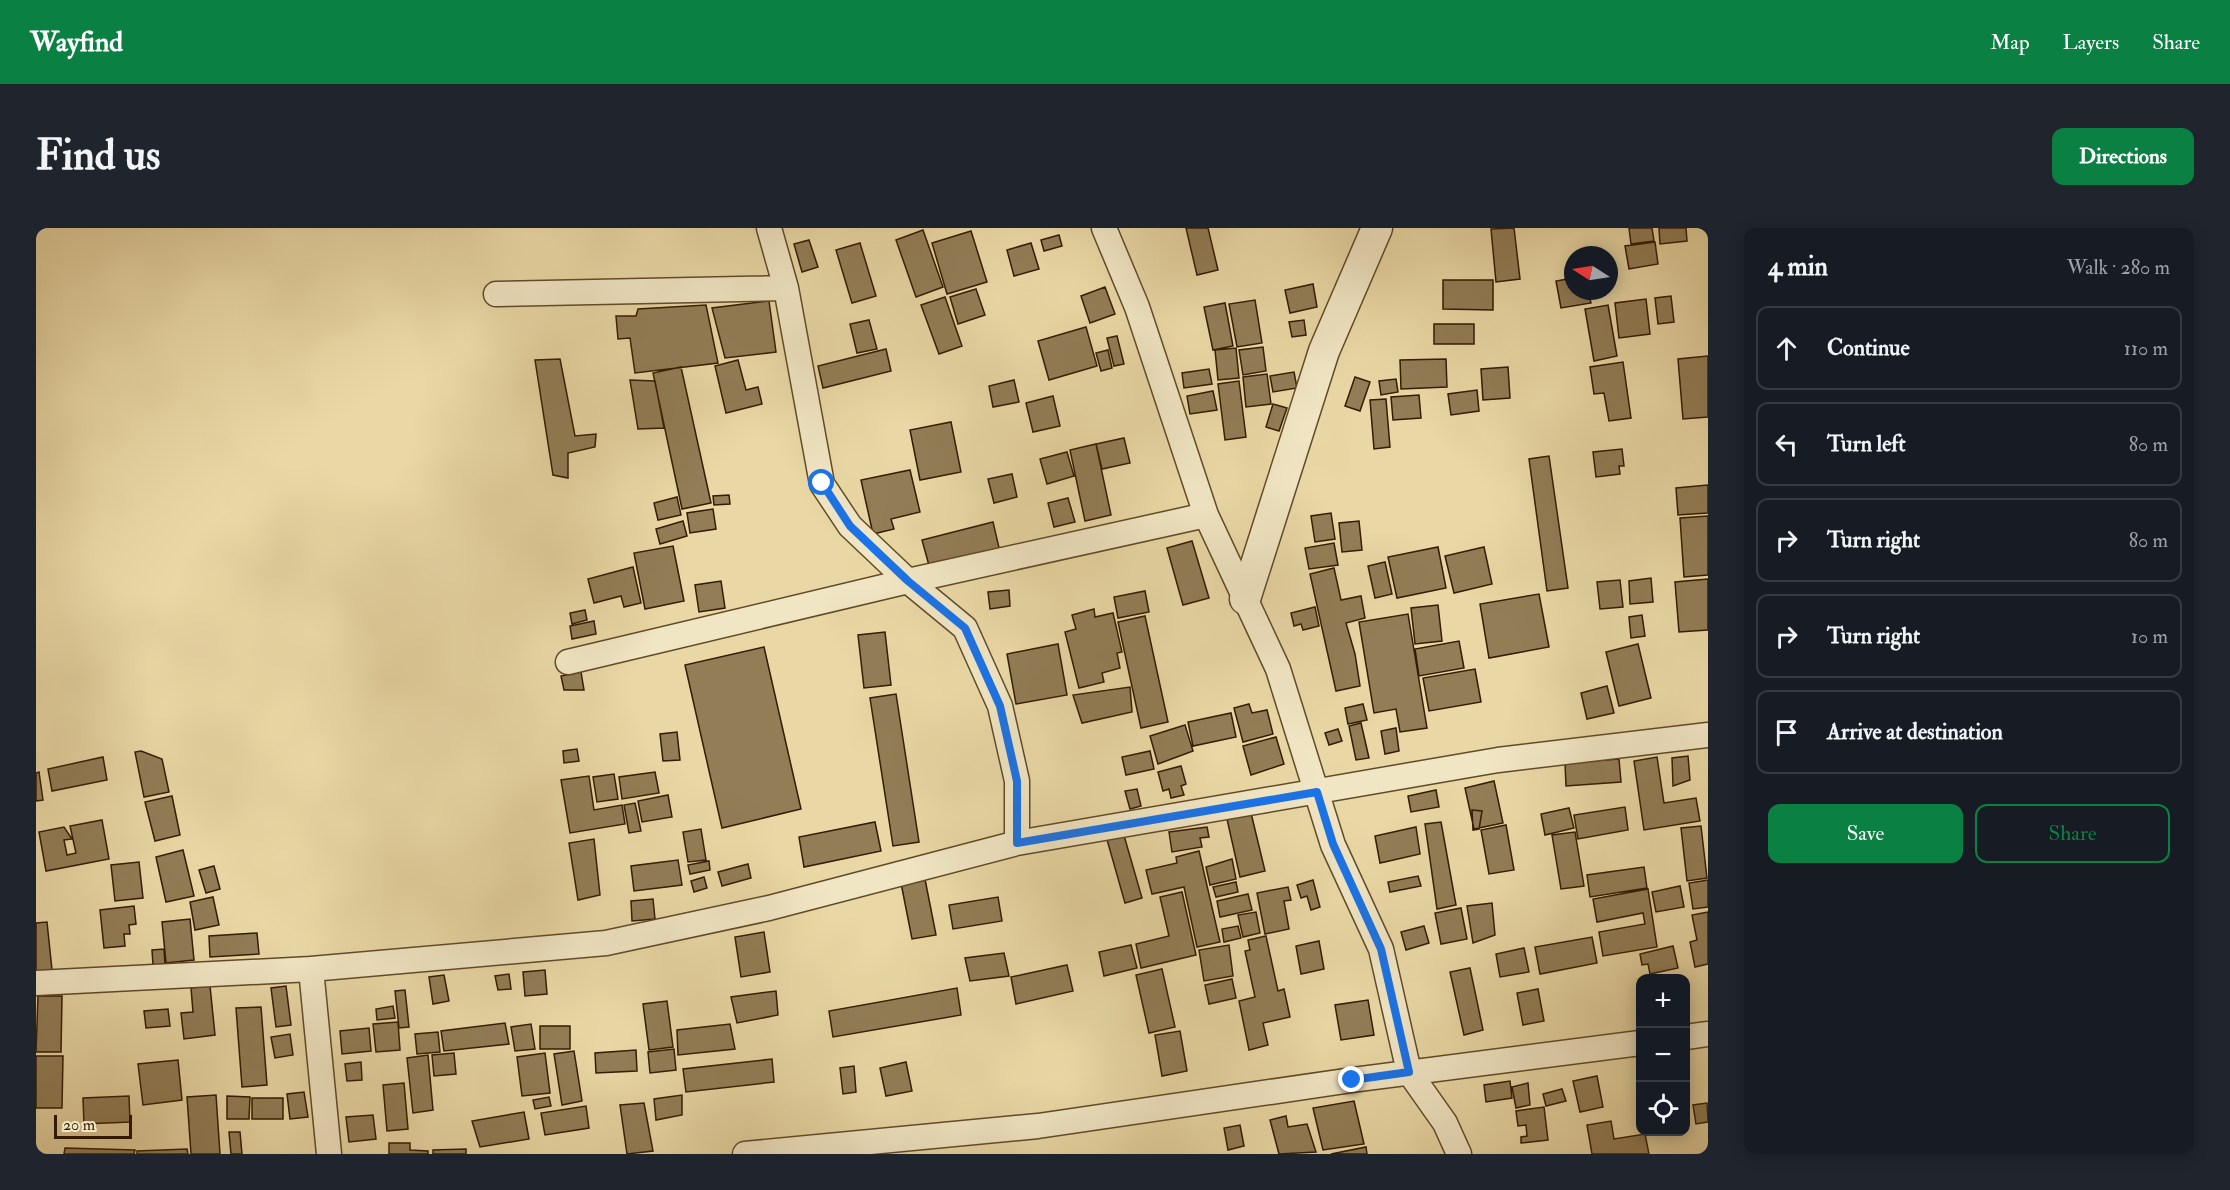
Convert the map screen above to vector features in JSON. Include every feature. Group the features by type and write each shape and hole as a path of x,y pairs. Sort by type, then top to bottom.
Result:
{"street":[{"path":"769,228 786,288 822,483 850,526 908,581 965,628 1000,706 1017,781 1017,843"},
{"path":"1104,228 1137,307 1206,515 1278,669 1333,844 1381,949 1409,1072 1445,1123 1459,1154"},
{"path":"1245,599 1324,351 1377,228"},
{"path":"496,294 786,288"},
{"path":"568,662 908,581 1206,515"},
{"path":"36,983 311,969 606,944 769,908 1017,843 1498,760 1708,735"},
{"path":"311,969 329,1154"},
{"path":"1690,1036 1708,1034"},
{"path":"745,1154 1038,1126 1409,1072 1636,1044"}],"building":[{"path":"1186,228 1208,228 1218,270 1197,275"},
{"path":"1514,228 1520,279 1496,282 1491,229"},
{"path":"1629,228 1652,228 1654,241 1631,244"},
{"path":"1659,228 1686,228 1687,241 1660,244"},
{"path":"923,230 943,287 916,297 896,240"},
{"path":"971,231 987,282 947,294 932,243"},
{"path":"1059,235 1062,246 1044,251 1041,240"},
{"path":"809,240 818,267 802,272 794,244"},
{"path":"1655,242 1658,264 1629,269 1625,246"},
{"path":"860,243 876,296 852,303 836,250"},
{"path":"1031,243 1039,269 1014,276 1007,250"},
{"path":"1443,280 1493,280 1493,310 1443,309"},
{"path":"1564,280 1564,300 1590,300 1591,303 1561,308 1556,281"},
{"path":"1313,284 1317,307 1290,313 1285,290"},
{"path":"1105,287 1115,314 1090,323 1081,296"},
{"path":"976,289 985,315 958,324 950,297"},
{"path":"1671,296 1674,322 1658,324 1655,298"},
{"path":"945,297 962,346 939,354 921,305"},
{"path":"1646,299 1650,334 1619,338 1615,303"},
{"path":"1255,300 1262,343 1237,347 1229,304"},
{"path":"769,301 776,352 725,358 712,308"},
{"path":"1225,303 1233,346 1213,350 1204,307"},
{"path":"706,305 718,363 635,373 630,338 618,339 616,316 636,316 638,309"},
{"path":"1608,305 1617,356 1594,361 1585,309"},
{"path":"869,320 877,349 857,353 850,324"},
{"path":"1304,320 1306,335 1292,337 1289,322"},
{"path":"1434,324 1474,324 1474,344 1434,344"},
{"path":"1086,327 1097,366 1049,380 1038,341"},
{"path":"1117,336 1124,364 1114,366 1107,338"},
{"path":"1263,347 1266,371 1243,375 1239,350"},
{"path":"1236,348 1239,378 1218,380 1215,350"},
{"path":"886,349 891,371 823,388 818,366"},
{"path":"1108,350 1112,368 1101,371 1096,353"},
{"path":"1708,356 1708,417 1683,419 1678,359"},
{"path":"560,359 575,436 596,434 595,447 568,453 568,478 553,475 535,360"},
{"path":"1446,359 1447,387 1401,389 1400,360"},
{"path":"738,360 746,390 758,387 762,404 726,413 715,366"},
{"path":"1623,362 1631,418 1609,421 1604,393 1594,394 1590,367"},
{"path":"681,367 711,503 682,509 653,373"},
{"path":"1508,367 1510,398 1483,400 1481,369"},
{"path":"1209,369 1212,384 1184,388 1182,373"},
{"path":"1294,372 1297,388 1273,392 1270,376"},
{"path":"1267,374 1271,404 1246,407 1243,377"},
{"path":"1355,377 1370,382 1360,411 1345,406"},
{"path":"1396,379 1398,392 1381,395 1379,381"},
{"path":"630,380 655,381 664,428 638,429"},
{"path":"1014,380 1019,402 993,407 989,386"},
{"path":"1239,381 1246,437 1225,440 1218,384"},
{"path":"1477,390 1479,411 1451,415 1448,394"},
{"path":"1213,391 1217,410 1190,414 1187,396"},
{"path":"1419,395 1421,418 1393,420 1391,397"},
{"path":"1053,396 1060,426 1033,432 1026,403"},
{"path":"1386,399 1390,447 1374,449 1370,400"},
{"path":"1273,404 1287,408 1279,431 1266,427"},
{"path":"951,422 961,472 920,480 910,430"},
{"path":"1124,438 1130,463 1102,469 1096,444"},
{"path":"1096,444 1111,515 1085,521 1070,450"},
{"path":"1622,449 1624,466 1619,466 1620,474 1596,477 1593,452"},
{"path":"1067,452 1074,476 1047,484 1040,459"},
{"path":"1549,456 1568,588 1547,591 1529,459"},
{"path":"910,470 920,512 891,519 894,529 873,534 861,480"},
{"path":"1012,474 1017,497 994,503 988,479"},
{"path":"1708,485 1708,513 1678,515 1676,488"},
{"path":"729,495 730,504 714,505 713,496"},
{"path":"677,497 681,515 658,520 654,503"},
{"path":"1068,498 1075,522 1054,527 1048,503"},
{"path":"713,509 716,529 690,533 687,513"},
{"path":"1331,513 1335,539 1315,542 1311,516"},
{"path":"1708,516 1708,575 1684,577 1680,518"},
{"path":"683,521 687,536 660,544 656,529"},
{"path":"1359,521 1362,550 1342,552 1339,523"},
{"path":"993,522 1000,552 930,569 922,540"},
{"path":"1192,541 1209,598 1183,605 1167,548"},
{"path":"1334,543 1338,565 1309,569 1305,548"},
{"path":"673,546 684,601 645,609 634,553"},
{"path":"1438,547 1446,588 1397,598 1388,557"},
{"path":"1484,547 1492,584 1454,593 1445,556"},
{"path":"1385,562 1392,594 1375,598 1368,566"},
{"path":"633,567 641,603 624,607 621,596 594,603 588,579"},
{"path":"1334,568 1341,600 1361,596 1365,618 1346,623 1355,654 1360,686 1336,691 1310,574"},
{"path":"1651,578 1653,602 1630,604 1629,581"},
{"path":"1708,579 1708,630 1679,632 1675,582"},
{"path":"1620,580 1623,607 1600,609 1597,582"},
{"path":"721,581 725,608 699,612 695,585"},
{"path":"1009,590 1010,606 990,609 988,592"},
{"path":"1145,591 1149,612 1118,618 1114,597"},
{"path":"1539,594 1549,647 1489,658 1480,604"},
{"path":"1438,605 1442,641 1415,644 1411,608"},
{"path":"1315,607 1319,626 1303,630 1301,624 1294,626 1291,613"},
{"path":"1094,609 1095,617 1113,613 1122,652 1117,653 1120,668 1102,673 1104,682 1079,688 1065,632 1076,629 1072,615"},
{"path":"585,610 587,620 572,624 570,613"},
{"path":"1408,614 1427,728 1400,732 1396,709 1374,713 1359,622"},
{"path":"1642,615 1645,636 1631,638 1629,617"},
{"path":"1145,616 1168,722 1141,728 1118,622"},
{"path":"594,621 596,634 572,639 570,626"},
{"path":"885,632 891,685 864,688 858,635"},
{"path":"1459,641 1464,668 1419,676 1415,649"},
{"path":"1058,644 1067,695 1016,704 1007,654"},
{"path":"1638,644 1651,698 1619,706 1606,652"},
{"path":"764,647 801,809 722,828 685,665"},
{"path":"1475,669 1481,702 1429,711 1423,678"},
{"path":"581,672 584,690 564,690 561,676"},
{"path":"1607,686 1614,713 1587,719 1581,693"},
{"path":"1130,687 1132,712 1082,723 1073,695"},
{"path":"896,694 919,842 893,846 870,698"},
{"path":"1249,704 1252,713 1267,710 1273,734 1243,742 1234,708"},
{"path":"1363,704 1367,720 1348,724 1345,708"},
{"path":"1231,713 1236,737 1193,746 1188,722"},
{"path":"1361,723 1369,758 1356,760 1349,726"},
{"path":"1185,725 1193,751 1158,764 1150,736"},
{"path":"1396,728 1399,751 1385,754 1381,731"},
{"path":"1338,729 1342,741 1329,745 1325,733"},
{"path":"677,732 680,760 663,761 660,734"},
{"path":"1276,737 1284,764 1251,775 1243,746"},
{"path":"577,749 579,761 564,763 563,751"},
{"path":"141,751 162,759 169,792 144,797 135,752"},
{"path":"1150,751 1154,769 1126,775 1122,757"},
{"path":"1688,756 1690,780 1673,786 1672,758"},
{"path":"103,757 107,780 52,791 48,769"},
{"path":"1657,757 1664,803 1696,798 1700,821 1644,830 1634,761"},
{"path":"1619,759 1621,782 1566,786 1565,763"},
{"path":"1181,766 1186,784 1181,786 1184,795 1171,798 1169,789 1163,791 1158,772"},
{"path":"39,772 43,800 36,801 36,773"},
{"path":"655,772 659,793 622,799 619,777"},
{"path":"614,774 618,799 597,802 593,777"},
{"path":"589,776 594,810 622,805 625,824 570,833 561,780"},
{"path":"1494,781 1503,823 1474,829 1465,788"},
{"path":"1137,789 1141,806 1130,809 1125,791"},
{"path":"1436,790 1439,807 1411,812 1408,796"},
{"path":"668,795 672,817 642,822 638,801"},
{"path":"172,796 180,835 155,841 145,802"},
{"path":"635,803 641,831 629,833 624,805"},
{"path":"1625,807 1628,830 1578,839 1574,815"},
{"path":"1569,808 1574,828 1545,835 1541,814"},
{"path":"1472,810 1482,811 1479,829 1473,830"},
{"path":"1251,813 1265,871 1240,877 1227,819"},
{"path":"102,820 109,859 46,871 39,832 64,827 72,839 64,840 67,855 76,853 70,826"},
{"path":"875,822 881,851 804,867 799,837"},
{"path":"1441,822 1456,905 1437,909 1425,824"},
{"path":"1506,825 1514,870 1489,874 1481,830"},
{"path":"1701,826 1707,878 1687,881 1681,828"},
{"path":"1207,827 1209,837 1200,838 1202,847 1172,852 1169,832"},
{"path":"1416,827 1420,854 1380,863 1375,836"},
{"path":"701,829 706,860 688,862 683,832"},
{"path":"1123,832 1142,898 1125,903 1106,836"},
{"path":"1575,832 1584,886 1561,889 1552,835"},
{"path":"594,839 600,895 578,900 569,843"},
{"path":"183,850 194,896 166,902 156,857"},
{"path":"1199,851 1220,942 1197,947 1184,887 1152,894 1146,870 1177,863 1176,857"},
{"path":"1232,859 1236,879 1210,885 1206,867"},
{"path":"678,860 682,885 634,891 631,866"},
{"path":"709,861 710,870 690,874 688,865"},
{"path":"139,862 143,898 115,901 111,865"},
{"path":"748,864 751,878 722,886 718,872"},
{"path":"214,866 220,889 206,893 199,870"},
{"path":"1644,867 1647,888 1590,897 1587,875"},
{"path":"924,874 936,935 912,939 900,878"},
{"path":"1418,876 1421,886 1390,892 1388,882"},
{"path":"704,877 707,888 694,892 691,881"},
{"path":"1313,880 1320,907 1311,910 1307,896 1301,898 1297,885"},
{"path":"1708,880 1708,907 1693,909 1689,883"},
{"path":"1236,882 1238,892 1216,897 1213,887"},
{"path":"1680,886 1684,907 1656,912 1652,892"},
{"path":"1288,887 1291,900 1284,901 1289,929 1265,934 1257,893"},
{"path":"1648,889 1657,947 1603,956 1599,932 1645,924 1643,913 1597,922 1593,899"},
{"path":"1182,892 1196,955 1141,968 1136,944 1169,936 1160,897"},
{"path":"1248,894 1252,910 1220,917 1217,901"},
{"path":"213,897 219,925 195,930 190,902"},
{"path":"998,897 1002,921 953,929 949,905"},
{"path":"653,899 655,919 632,921 631,901"},
{"path":"1492,903 1495,935 1473,943 1467,906"},
{"path":"134,906 136,924 129,925 130,934 124,934 125,946 104,948 100,910"},
{"path":"1461,908 1467,939 1441,944 1435,913"},
{"path":"1256,912 1260,933 1243,937 1238,915"},
{"path":"1708,912 1708,964 1695,967 1690,942 1697,940 1692,915"},
{"path":"190,919 194,960 166,963 162,922"},
{"path":"47,922 52,970 36,972 36,923"},
{"path":"1238,926 1241,938 1224,942 1222,929"},
{"path":"1424,926 1429,943 1406,950 1401,932"},
{"path":"764,932 770,972 741,977 735,937"},
{"path":"257,933 259,954 210,957 209,936"},
{"path":"1266,936 1278,991 1284,989 1290,1017 1263,1023 1268,1045 1249,1050 1239,1001 1255,997 1245,951 1250,950 1248,940"},
{"path":"1592,937 1597,963 1540,974 1535,947"},
{"path":"1319,941 1324,969 1301,974 1296,946"},
{"path":"1131,945 1137,968 1104,976 1099,952"},
{"path":"1229,945 1233,976 1204,981 1199,950"},
{"path":"1673,946 1678,968 1650,974 1648,964 1642,965 1640,954"},
{"path":"1524,948 1529,972 1500,977 1496,954"},
{"path":"164,949 165,964 153,965 152,950"},
{"path":"1004,953 1009,976 970,981 965,958"},
{"path":"1067,965 1073,991 1016,1004 1011,977"},
{"path":"1470,968 1483,1030 1464,1035 1450,972"},
{"path":"1162,969 1175,1027 1149,1033 1136,975"},
{"path":"545,970 547,994 525,996 523,972"},
{"path":"509,974 511,989 498,990 495,976"},
{"path":"444,975 449,1001 433,1004 429,977"},
{"path":"1232,979 1236,998 1209,1004 1205,985"},
{"path":"210,986 215,1035 184,1039 181,1013 193,1012 191,988"},
{"path":"286,986 291,1025 276,1027 271,988"},
{"path":"957,988 961,1015 833,1037 829,1011"},
{"path":"1538,989 1544,1021 1523,1025 1517,993"},
{"path":"405,990 409,1027 399,1028 395,991"},
{"path":"776,991 778,1015 737,1023 731,997"},
{"path":"38,996 62,996 61,1052 36,1052"},
{"path":"1368,1000 1374,1035 1341,1040 1335,1005"},
{"path":"667,1001 673,1047 649,1050 643,1004"},
{"path":"393,1006 395,1018 377,1020 376,1009"},
{"path":"261,1007 267,1085 242,1087 236,1008"},
{"path":"168,1009 170,1026 146,1028 144,1011"},
{"path":"398,1022 400,1050 376,1052 373,1024"},
{"path":"505,1023 509,1044 444,1051 441,1031"},
{"path":"531,1024 535,1049 515,1051 511,1027"},
{"path":"730,1024 735,1049 678,1055 677,1030"},
{"path":"540,1026 570,1026 570,1049 540,1049"},
{"path":"369,1028 371,1051 342,1054 340,1031"},
{"path":"1180,1031 1187,1071 1162,1076 1155,1035"},
{"path":"438,1032 440,1052 417,1054 415,1034"},
{"path":"290,1034 293,1055 275,1058 271,1037"},
{"path":"674,1049 676,1070 650,1073 648,1052"},
{"path":"636,1050 637,1071 596,1073 595,1053"},
{"path":"574,1051 582,1101 562,1105 554,1054"},
{"path":"454,1053 456,1074 434,1076 432,1055"},
{"path":"545,1053 550,1093 522,1096 517,1057"},
{"path":"428,1055 433,1110 413,1113 407,1058"},
{"path":"36,1056 63,1056 62,1108 36,1108"},
{"path":"772,1059 774,1082 686,1092 683,1069"},
{"path":"178,1060 182,1100 143,1105 138,1064"},
{"path":"361,1062 362,1080 347,1081 345,1064"},
{"path":"906,1062 912,1091 886,1096 880,1068"},
{"path":"854,1066 856,1092 843,1094 840,1068"},
{"path":"1597,1076 1603,1107 1580,1112 1573,1081"},
{"path":"1510,1081 1512,1098 1486,1102 1484,1085"},
{"path":"404,1083 408,1129 387,1131 383,1085"},
{"path":"1528,1083 1530,1105 1516,1108 1512,1087"},
{"path":"1562,1089 1566,1101 1546,1106 1543,1094"},
{"path":"304,1092 308,1117 290,1119 287,1094"},
{"path":"216,1095 220,1154 191,1154 187,1097"},
{"path":"682,1095 682,1115 656,1120 654,1099"},
{"path":"129,1096 130,1122 84,1124 83,1098"},
{"path":"227,1096 250,1097 249,1119 227,1119"},
{"path":"549,1097 551,1106 535,1109 533,1100"},
{"path":"252,1098 283,1098 283,1119 252,1119"},
{"path":"1354,1101 1364,1144 1323,1150 1313,1108"},
{"path":"644,1103 653,1151 627,1154 620,1105"},
{"path":"1707,1103 1708,1122 1696,1124 1693,1105"},
{"path":"586,1106 589,1128 545,1135 541,1113"},
{"path":"1544,1107 1548,1140 1521,1143 1521,1137 1527,1136 1526,1125 1518,1126 1516,1111"},
{"path":"524,1112 529,1139 480,1147 472,1121"},
{"path":"373,1115 376,1139 349,1142 346,1117"},
{"path":"1286,1116 1288,1127 1307,1124 1316,1152 1279,1154 1270,1120"},
{"path":"1611,1121 1614,1139 1645,1136 1649,1154 1592,1154 1587,1125"},
{"path":"1240,1125 1244,1146 1228,1150 1224,1128"},
{"path":"229,1132 240,1132 242,1154 231,1154"},
{"path":"389,1143 410,1143 410,1150 428,1151 428,1154 389,1154"},
{"path":"1366,1147 1367,1154 1331,1154"},
{"path":"65,1148 135,1150 134,1154 64,1154"},
{"path":"187,1149 188,1154 137,1154 137,1151"},
{"path":"466,1149 466,1154 433,1154 433,1150"}],"route":[{"path":"822,483 850,526 908,581 965,628 1000,706 1017,781 1017,843 1317,792 1333,844 1381,949 1409,1072 1352,1080"}]}
